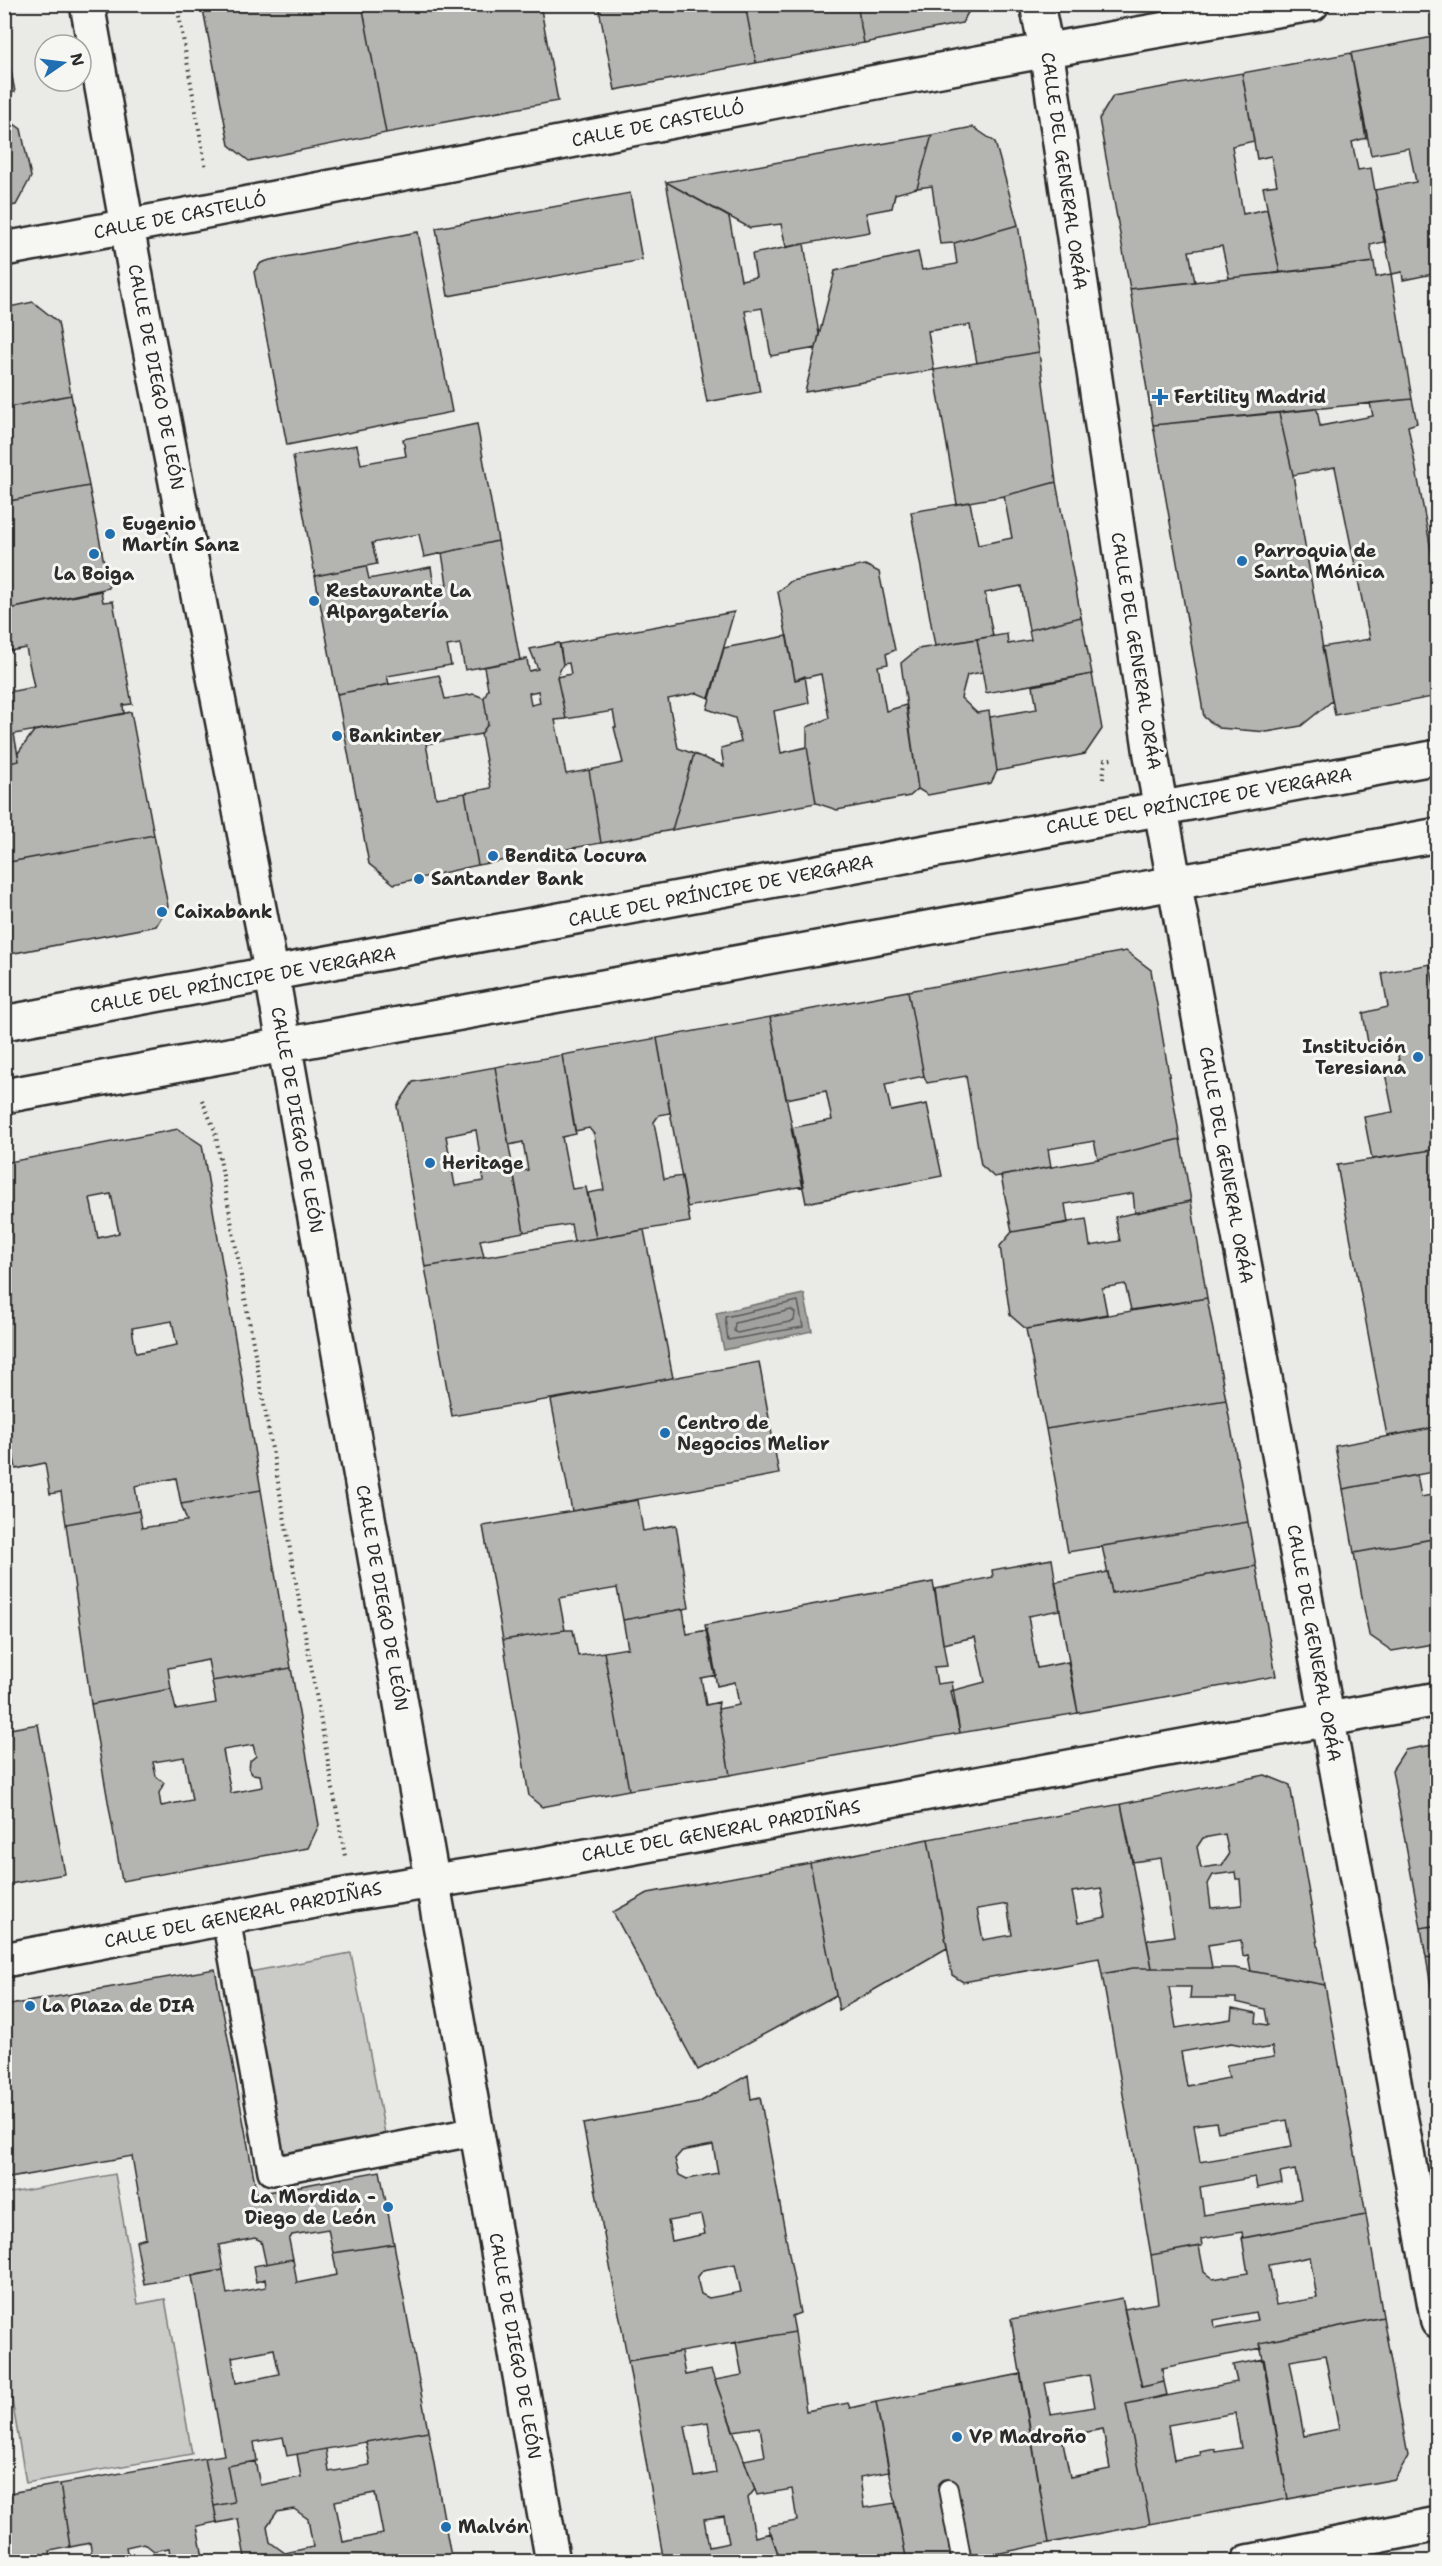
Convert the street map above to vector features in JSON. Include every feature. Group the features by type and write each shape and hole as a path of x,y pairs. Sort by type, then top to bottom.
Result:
{"street":[{"name":"CALLE DE DIEGO DE LEÓN","path":"87,4 127,226 272,975 553,2562"},
{"name":"CALLE DEL GENERAL ORÁA","path":"1037,4 1046,49 1054,115 1161,807 1437,2322"},
{"name":"CALLE DE CASTELLÓ","path":"4,249 1046,49 1311,4"},
{"name":"CALLE DEL PRÍNCIPE DE VERGARA","path":"4,1023 1437,757"},
{"path":"4,1096 1437,835"},
{"name":"CALLE DEL GENERAL PARDIÑAS","path":"4,1960 351,1894 554,1862 1437,1699"},
{"path":"226,1919 272,2171 477,2131"},
{"path":"1248,2562 1437,2524"}],"lane":[{"path":"948,2489 962,2562"}],"path":[{"path":"177,4 207,171 231,207"},
{"path":"187,1063 215,1131 351,1894"}],"shaded area":[{"path":"351,1953 389,2155 267,2178 229,1976"},
{"path":"115,2174 138,2304 165,2299 192,2454 26,2483 5,2359 4,2235 9,2234 5,2194"}],"water":[{"path":"804,1294 812,1331 724,1350 716,1313"}],"building":[{"path":"202,4 362,4 386,133 249,161 229,145"},
{"path":"362,4 540,4 558,101 386,133"},
{"path":"598,4 745,4 756,63 615,90"},
{"path":"745,4 857,4 864,43 756,63"},
{"path":"857,4 973,4 962,23 864,43"},
{"path":"4,35 15,92 4,94"},
{"path":"1438,36 1438,273 1403,280 1402,272 1392,274 1375,190 1416,182 1409,148 1371,155 1351,53"},
{"path":"1351,53 1366,138 1352,142 1358,170 1371,168 1384,242 1370,245 1374,262 1280,273 1263,187 1277,185 1271,156 1257,159 1242,73"},
{"path":"1242,73 1254,141 1232,146 1243,214 1267,209 1280,273 1229,278 1222,246 1189,251 1195,282 1130,289 1099,119 1113,96"},
{"path":"4,117 21,129 31,177 16,205 4,207"},
{"path":"973,127 995,142 1018,225 954,243 940,244 932,186 917,188 932,135"},
{"path":"932,135 917,188 895,194 892,208 866,213 870,232 786,247 781,224 750,228 666,182"},
{"path":"666,182 729,217 741,280 756,277 752,254 804,244 819,334 816,348 771,356 762,308 745,311 760,392 707,402"},
{"path":"630,193 642,260 448,296 436,228"},
{"path":"1018,225 1039,352 977,363 970,325 928,331 934,370 805,392 835,271 918,252 922,270 957,264 954,243"},
{"path":"418,232 452,412 287,445 254,272 261,263 270,260"},
{"path":"1374,262 1376,277 1391,274 1412,399 1153,425 1130,289"},
{"path":"33,302 58,322 71,395 4,408 4,308"},
{"path":"1039,352 1056,482 1004,496 957,504 934,370"},
{"path":"71,395 89,486 4,502 4,408"},
{"path":"1412,399 1417,423 1408,426 1438,587 1438,696 1335,715 1322,647 1370,639 1335,467 1293,475 1279,413 1317,409 1320,426 1373,416 1370,403"},
{"name":"Parroquia de Santa Mónica","path":"1279,413 1293,475 1332,701 1301,726 1267,732 1219,728 1204,717 1153,425"},
{"path":"477,424 498,541 424,557 419,534 372,543 377,564 315,576 293,456 357,445 361,464 406,456 403,439"},
{"path":"1056,482 1081,617 1029,630 1021,586 985,593 993,636 935,646 911,512 970,502 978,545 1012,538 1004,496"},
{"path":"89,486 109,588 4,610 4,502"},
{"path":"498,541 520,660 465,670 460,644 447,646 451,665 387,676 389,684 337,694 315,576 366,566 369,579 431,567 434,587 447,584 442,553"},
{"path":"865,565 879,572 895,650 886,654 888,664 878,666 886,711 906,705 918,789 910,796 837,810 816,803 807,747 807,727 829,718 821,674 795,680 778,592 791,581"},
{"path":"101,591 103,602 113,601 132,704 123,705 124,714 14,734 19,761 4,764 4,693 34,687 26,648 4,652 4,610"},
{"path":"734,612 709,698 697,693 668,699 678,748 694,754 672,830 601,843 589,770 623,763 614,727 616,727 613,711 566,719 557,677 571,674 569,663 563,664 560,644"},
{"path":"1081,617 1092,674 986,693 977,639 1007,634 1008,644 1031,640 1029,630"},
{"path":"787,636 795,680 805,676 809,703 774,711 781,753 807,747 816,803 672,830 694,754 724,766 721,748 741,742 735,718 707,709 724,648"},
{"path":"977,639 983,672 967,675 961,698 977,713 989,711 997,771 991,783 928,795 918,789 901,663 918,649"},
{"path":"559,643 563,664 557,677 566,719 555,720 566,774 589,770 601,843 478,865 465,793 491,788 481,734 488,724 484,698 488,689 484,667 527,659 529,671 538,669 530,649","holes":["538,691 540,703 531,705 529,693"]},
{"path":"1092,674 1102,729 1085,754 997,771 990,717 1037,709 1033,686"},
{"path":"439,675 445,699 474,694 484,698 488,724 481,734 426,744 436,798 465,793 478,865 394,884 369,864 337,694"},
{"path":"131,712 154,835 4,863 4,764 19,761 18,753 34,731"},
{"path":"154,835 168,906 156,926 4,955 4,863"},
{"path":"1126,951 1151,970 1180,1139 1098,1159 1094,1141 1048,1149 1051,1167 994,1177 981,1165 966,1076 927,1083 908,991"},
{"name":"Institución Teresiana","path":"1430,964 1434,985 1438,985 1438,1149 1372,1159 1364,1117 1393,1112 1384,1068 1400,1066 1396,1044 1369,1049 1363,1013 1388,1007 1382,973"},
{"path":"908,991 924,1076 885,1084 891,1111 927,1104 942,1176 806,1203 791,1128 832,1120 826,1091 786,1099 770,1017"},
{"path":"770,1017 804,1186 687,1207 657,1038"},
{"path":"657,1038 670,1113 659,1115 654,1122 664,1179 682,1176 690,1222 596,1238 588,1193 604,1190 594,1134 589,1128 575,1131 562,1055"},
{"path":"562,1055 576,1134 562,1137 572,1189 586,1187 596,1238 574,1242 571,1224 524,1232 513,1172 528,1170 523,1142 509,1145 495,1067"},
{"path":"495,1067 524,1232 480,1240 484,1257 425,1267 397,1106 413,1082","holes":["476,1130 484,1181 455,1186 446,1136"]},
{"path":"178,1129 202,1145 261,1490 181,1504 176,1478 135,1486 139,1511 66,1524 61,1492 50,1494 45,1463 16,1469 4,1403 4,1163","holes":["111,1194 119,1233 98,1238 90,1198","172,1321 177,1345 136,1353 132,1328"]},
{"path":"1180,1139 1191,1201 1135,1213 1133,1193 1065,1204 1068,1223 1012,1232 1001,1176 1098,1159"},
{"path":"1438,1149 1438,1181 1435,1182 1438,1427 1387,1436 1337,1165"},
{"path":"1191,1201 1207,1298 1131,1310 1125,1284 1102,1288 1107,1314 1026,1329 1010,1315 1000,1246 1012,1232 1086,1219 1090,1246 1120,1241 1115,1217"},
{"path":"644,1230 673,1378 452,1416 425,1267"},
{"path":"1207,1298 1226,1400 1046,1429 1026,1329"},
{"name":"Centro de Negocios Melior","path":"759,1362 779,1474 572,1511 551,1400"},
{"path":"1226,1400 1248,1522 1068,1552 1046,1429"},
{"path":"1438,1427 1438,1471 1343,1489 1335,1446"},
{"path":"1417,1475 1421,1497 1438,1494 1438,1538 1354,1553 1343,1489"},
{"path":"261,1490 291,1668 212,1681 208,1660 168,1668 171,1689 91,1704 66,1524 139,1511 142,1528 187,1521 181,1504"},
{"path":"638,1500 643,1531 676,1525 689,1608 623,1620 617,1588 559,1598 565,1630 503,1640 483,1526"},
{"path":"1248,1522 1256,1566 1112,1593 1102,1546"},
{"path":"1438,1538 1438,1643 1392,1651 1369,1635 1354,1553"},
{"path":"1052,1559 1060,1610 1028,1616 1037,1668 1068,1662 1078,1713 960,1733 951,1691 985,1682 975,1637 943,1644 935,1589 993,1577 992,1570"},
{"path":"1256,1566 1276,1676 1078,1713 1055,1582 1108,1572 1112,1593"},
{"path":"933,1582 947,1666 934,1667 937,1684 952,1682 960,1733 730,1775 718,1709 739,1705 735,1682 717,1686 705,1625"},
{"path":"683,1609 687,1634 707,1630 716,1675 701,1678 706,1705 719,1702 718,1709 730,1775 629,1790 604,1652 628,1648 623,1620"},
{"path":"573,1630 578,1656 604,1652 629,1790 542,1807 529,1796 503,1640"},
{"path":"291,1668 319,1825 308,1848 122,1881 91,1704 171,1689 176,1710 216,1703 212,1681","holes":["253,1745 256,1756 250,1761 249,1769 252,1774 260,1775 262,1787 231,1793 223,1750","184,1757 192,1800 161,1806 159,1793 164,1783 156,1776 153,1762"]},
{"path":"38,1724 65,1874 4,1885 4,1730"},
{"path":"1438,1744 1438,1925 1421,1928 1392,1770 1405,1750"},
{"path":"1265,1775 1290,1785 1325,1985 1251,1971 1248,1955 1243,1956 1241,1940 1208,1945 1212,1968 1152,1968 1147,1940 1174,1936 1161,1858 1133,1862 1121,1804","holes":["1225,1834 1229,1855 1222,1865 1201,1868 1197,1847 1203,1838","1235,1872 1236,1879 1240,1879 1242,1905 1211,1908 1208,1884 1213,1875"]},
{"path":"1121,1804 1152,1968 1133,1968 1102,1974 1099,1958 963,1982 952,1975 928,1839","holes":["1101,1888 1106,1917 1078,1923 1072,1892","1007,1904 1012,1935 983,1940 977,1909"]},
{"path":"928,1839 947,1948 839,2010 810,1863"},
{"path":"810,1863 836,1995 698,2070 613,1912 648,1893"},
{"path":"1438,1925 1438,1959 1426,1957 1421,1928"},
{"path":"1426,1957 1438,1959 1438,2025 1433,1998"},
{"path":"1133,1968 1235,1968 1325,1985 1366,2215 1243,2238 1242,2232 1201,2239 1202,2246 1151,2255 1102,1974","holes":["1169,1987 1191,1987 1190,1998 1236,1998 1236,2002 1265,2009 1268,2025 1256,2023 1257,2013 1232,2008 1231,2019 1176,2028","1231,2043 1262,2049 1272,2047 1274,2057 1226,2065 1229,2078 1187,2086 1181,2052","1287,2120 1292,2146 1200,2162 1194,2125 1216,2122 1218,2132","1295,2170 1301,2199 1204,2215 1200,2187 1255,2177 1257,2188 1282,2183 1280,2173"]},
{"path":"215,1969 257,2194 380,2171 394,2244 333,2253 328,2229 292,2235 289,2240 293,2259 266,2264 261,2241 255,2238 219,2245 223,2270 144,2284 136,2241 146,2238 132,2156 4,2179 4,2006"},
{"path":"748,2075 751,2099 760,2097 800,2313 792,2316 795,2332 628,2361 583,2124 698,2103","holes":["713,2145 718,2173 687,2179 679,2175 675,2159 682,2151","701,2215 705,2234 672,2241 668,2221","735,2264 741,2292 709,2298 701,2294 697,2278 703,2270"]},
{"path":"1366,2215 1383,2317 1260,2343 1262,2348 1162,2368 1164,2382 1142,2387 1124,2309 1158,2303 1151,2255 1199,2246 1204,2272 1213,2279 1248,2273 1242,2238","holes":["1310,2257 1317,2298 1276,2305 1269,2265","1255,2312 1257,2320 1215,2328 1214,2320"]},
{"path":"394,2244 428,2431 287,2456 283,2437 254,2442 257,2461 227,2466 234,2502 214,2506 205,2458 224,2455 192,2276 223,2270 227,2294 266,2287 265,2279 256,2282 253,2266 293,2259 297,2283 337,2275 333,2253","holes":["274,2349 279,2374 236,2383 232,2357"]},
{"path":"1122,2298 1142,2387 1164,2382 1167,2395 1126,2404 1150,2524 1049,2543 1011,2319","holes":["1089,2375 1095,2407 1051,2414 1045,2383","1103,2429 1110,2469 1070,2477 1062,2437"]},
{"path":"1383,2317 1408,2456 1395,2479 1288,2499 1260,2343","holes":["1325,2355 1339,2429 1304,2436 1290,2361"]},
{"path":"795,2332 806,2411 848,2403 850,2408 876,2402 889,2472 860,2477 864,2508 895,2503 907,2562 781,2562 768,2526 797,2521 792,2489 757,2495 744,2460 765,2456 760,2427 733,2431 715,2380 742,2375 736,2342"},
{"path":"681,2352 685,2375 711,2370 755,2489 748,2498 755,2537 771,2533 781,2562 664,2562 628,2361","holes":["708,2422 716,2473 695,2477 685,2426","724,2516 729,2543 709,2547 704,2519"]},
{"path":"1264,2359 1288,2499 1150,2524 1126,2404 1237,2382 1233,2365","holes":["1235,2413 1241,2448 1216,2452 1215,2449 1200,2452 1201,2455 1174,2460 1168,2425"]},
{"name":"VP Madroño","path":"1021,2374 1049,2543 956,2562 907,2562 876,2402"},
{"path":"428,2431 452,2562 226,2562 245,2558 238,2519 217,2523 214,2506 234,2502 227,2466 255,2461 260,2485 301,2477 297,2454 326,2449 329,2472 370,2465 366,2442","holes":["375,2493 383,2534 343,2542 335,2501","294,2509 308,2519 313,2547 285,2553 270,2542 267,2526 277,2512"]},
{"path":"205,2458 217,2522 197,2526 204,2562 171,2562 169,2548 154,2551 144,2543 126,2547 129,2562 93,2562 90,2543 70,2547 60,2484"},
{"path":"60,2484 70,2547 50,2551 52,2562 4,2562 4,2494"}],"place":[{"name":"Fertility Madrid","path":"1160,397"},
{"name":"Eugenio Martín Sanz","path":"110,534"},
{"name":"La Boiga","path":"94,554"},
{"name":"Parroquia de Santa Mónica","path":"1242,561"},
{"name":"Restaurante La Alpargatería","path":"314,601"},
{"name":"Bankinter","path":"337,736"},
{"name":"Bendita Locura","path":"493,856"},
{"name":"Santander Bank","path":"419,879"},
{"name":"Caixabank","path":"162,912"},
{"name":"Institución Teresiana","path":"1418,1057"},
{"name":"Heritage","path":"430,1163"},
{"name":"Centro de Negocios Melior","path":"665,1433"},
{"name":"La Plaza de DIA","path":"30,2006"},
{"name":"La Mordida - Diego de León","path":"388,2207"},
{"name":"VP Madroño","path":"957,2437"},
{"name":"Malvón","path":"446,2527"}]}
